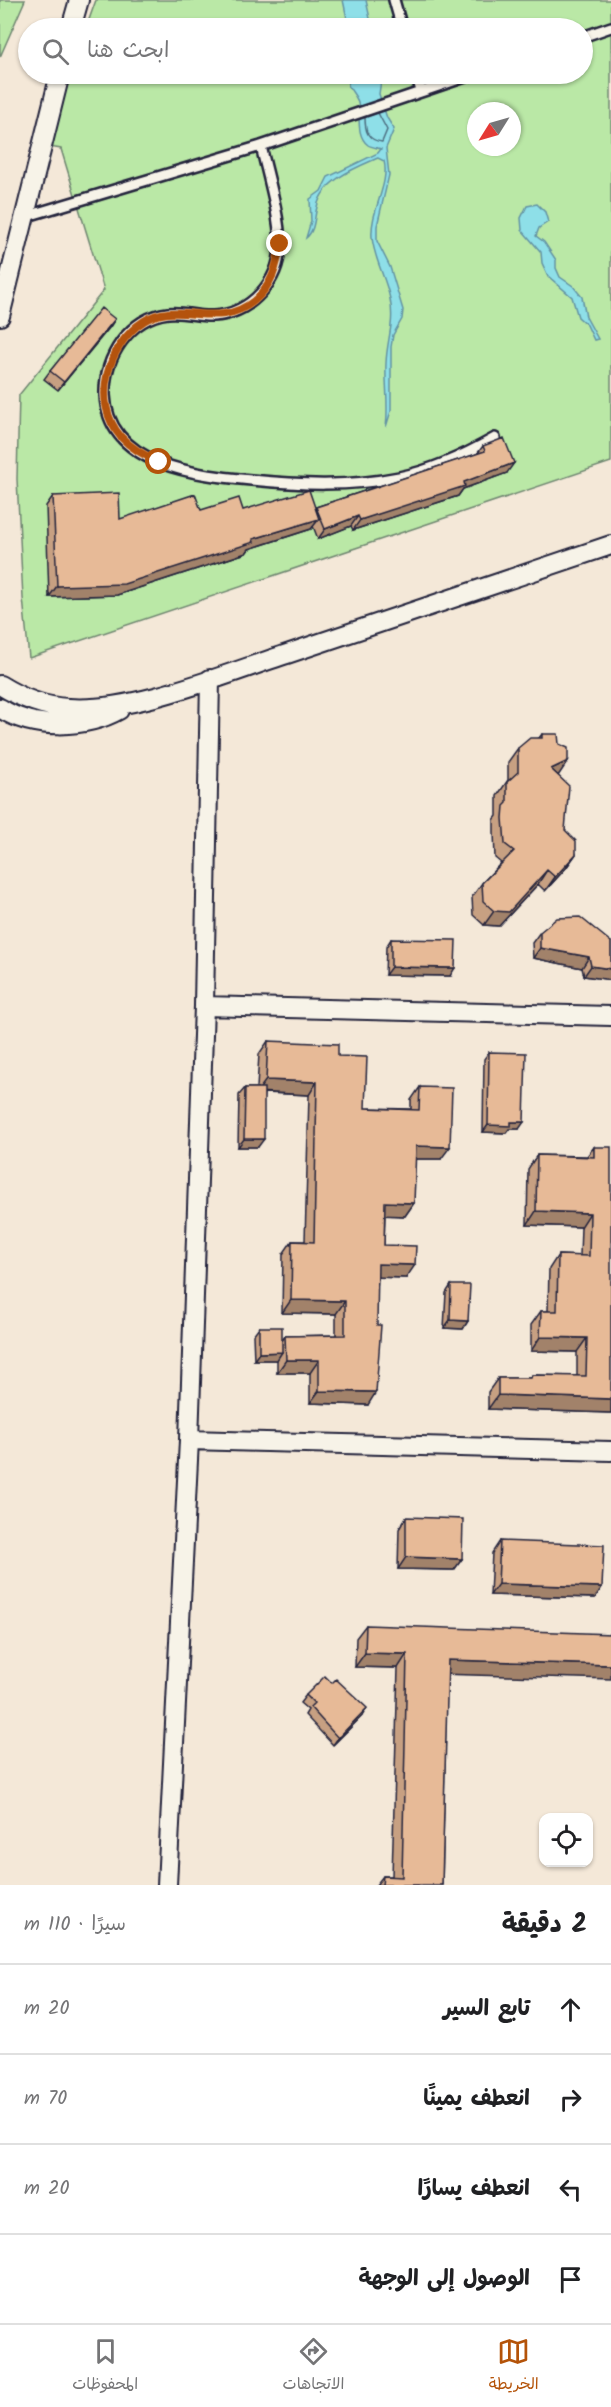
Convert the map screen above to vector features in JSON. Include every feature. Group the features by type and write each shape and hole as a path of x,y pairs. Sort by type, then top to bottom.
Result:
{"street":[{"path":"74,18 80,0"},
{"path":"0,316 57,84"},
{"path":"0,685 15,695 41,705 69,709 130,703 210,680 611,545"},
{"path":"168,1885 189,1440 204,1006 210,680"},
{"path":"0,708 33,721 65,724 96,720 130,703"},
{"path":"204,1006 611,1016"},
{"path":"189,1440 611,1451"}],"lane":[{"path":"394,0 399,18"},
{"path":"593,33 611,27"},
{"path":"419,84 421,91"},
{"path":"24,217 261,146 443,84"},
{"path":"261,146 280,244 277,265 268,285 253,301 234,312 213,316 169,312 147,319 128,332 115,351 108,373 105,394 109,417 120,436 136,451 189,472 327,486 365,483 411,474 463,456 495,438"}],"green space":[{"path":"0,0 25,0 0,57"},
{"path":"96,0 611,0 611,462 29,658 23,598 17,479 19,395 104,290 61,149 49,147 65,84 593,84 593,18 90,18"}],"water":[{"path":"343,0 366,0 370,18 347,18"},
{"path":"380,84 379,94 387,118 394,129 386,148 389,175 377,226 377,241 390,267 403,310 402,319 393,335 391,347 391,411 386,427 386,363 391,308 372,237 374,217 384,179 384,161 378,158 333,182 320,198 313,228 306,238 311,221 310,199 321,191 328,177 378,153 381,149 368,145 361,136 358,102 348,85"},
{"path":"537,204 545,212 548,222 539,228 536,236 544,242 556,260 556,268 560,277 573,286 582,297 586,317 598,339 594,340 587,325 578,317 572,297 548,276 542,263 541,252 522,230 521,218 527,206"}],"building":[{"path":"101,308 115,319 64,382 50,371"},
{"path":"504,438 514,463 464,482 465,486 360,520 358,516 325,529 316,507 485,451 483,446"},
{"path":"309,490 319,519 253,539 254,542 124,584 57,586 53,496 119,493 120,519 195,494 201,510 239,498 243,510"},
{"path":"542,734 558,734 559,744 568,748 568,761 551,769 569,786 565,830 576,841 576,854 555,877 547,870 509,912 494,911 483,901 482,883 514,851 505,844 503,818 504,806 507,803 507,782 518,772 518,748 530,738 542,738"},
{"path":"580,917 611,942 611,969 591,966 589,957 540,948 540,932 557,918"},
{"path":"391,939 456,940 455,968 391,967"},
{"path":"268,1041 338,1044 338,1056 367,1057 365,1108 419,1110 420,1087 452,1088 450,1147 416,1146 414,1203 385,1202 384,1245 416,1246 415,1265 378,1264 377,1325 381,1325 376,1392 319,1391 319,1360 286,1360 285,1336 345,1335 345,1301 291,1300 292,1241 314,1242 317,1082 266,1080"},
{"path":"489,1052 526,1053 524,1122 511,1122 511,1126 488,1125"},
{"path":"245,1088 264,1088 264,1139 244,1139"},
{"path":"594,1147 611,1147 611,1399 498,1395 498,1378 531,1378 532,1375 586,1376 587,1338 540,1337 541,1311 557,1311 558,1255 589,1256 590,1213 536,1211 537,1155 594,1157"},
{"path":"451,1285 470,1285 468,1321 450,1320"},
{"path":"259,1327 282,1327 282,1352 259,1353"},
{"path":"406,1517 463,1519 462,1559 406,1557"},
{"path":"500,1541 604,1545 602,1587 498,1584"},
{"path":"366,1625 611,1634 611,1665 448,1660 442,1885 382,1885 383,1876 402,1877 407,1654 365,1653"},
{"path":"325,1676 332,1683 336,1679 367,1708 338,1738 310,1707 314,1703 306,1695"}],"route":[{"path":"159,462 136,451 120,436 109,417 105,394 108,373 115,351 128,332 147,319 169,312 213,316 234,312 253,301 268,285 277,265 280,244"}]}
